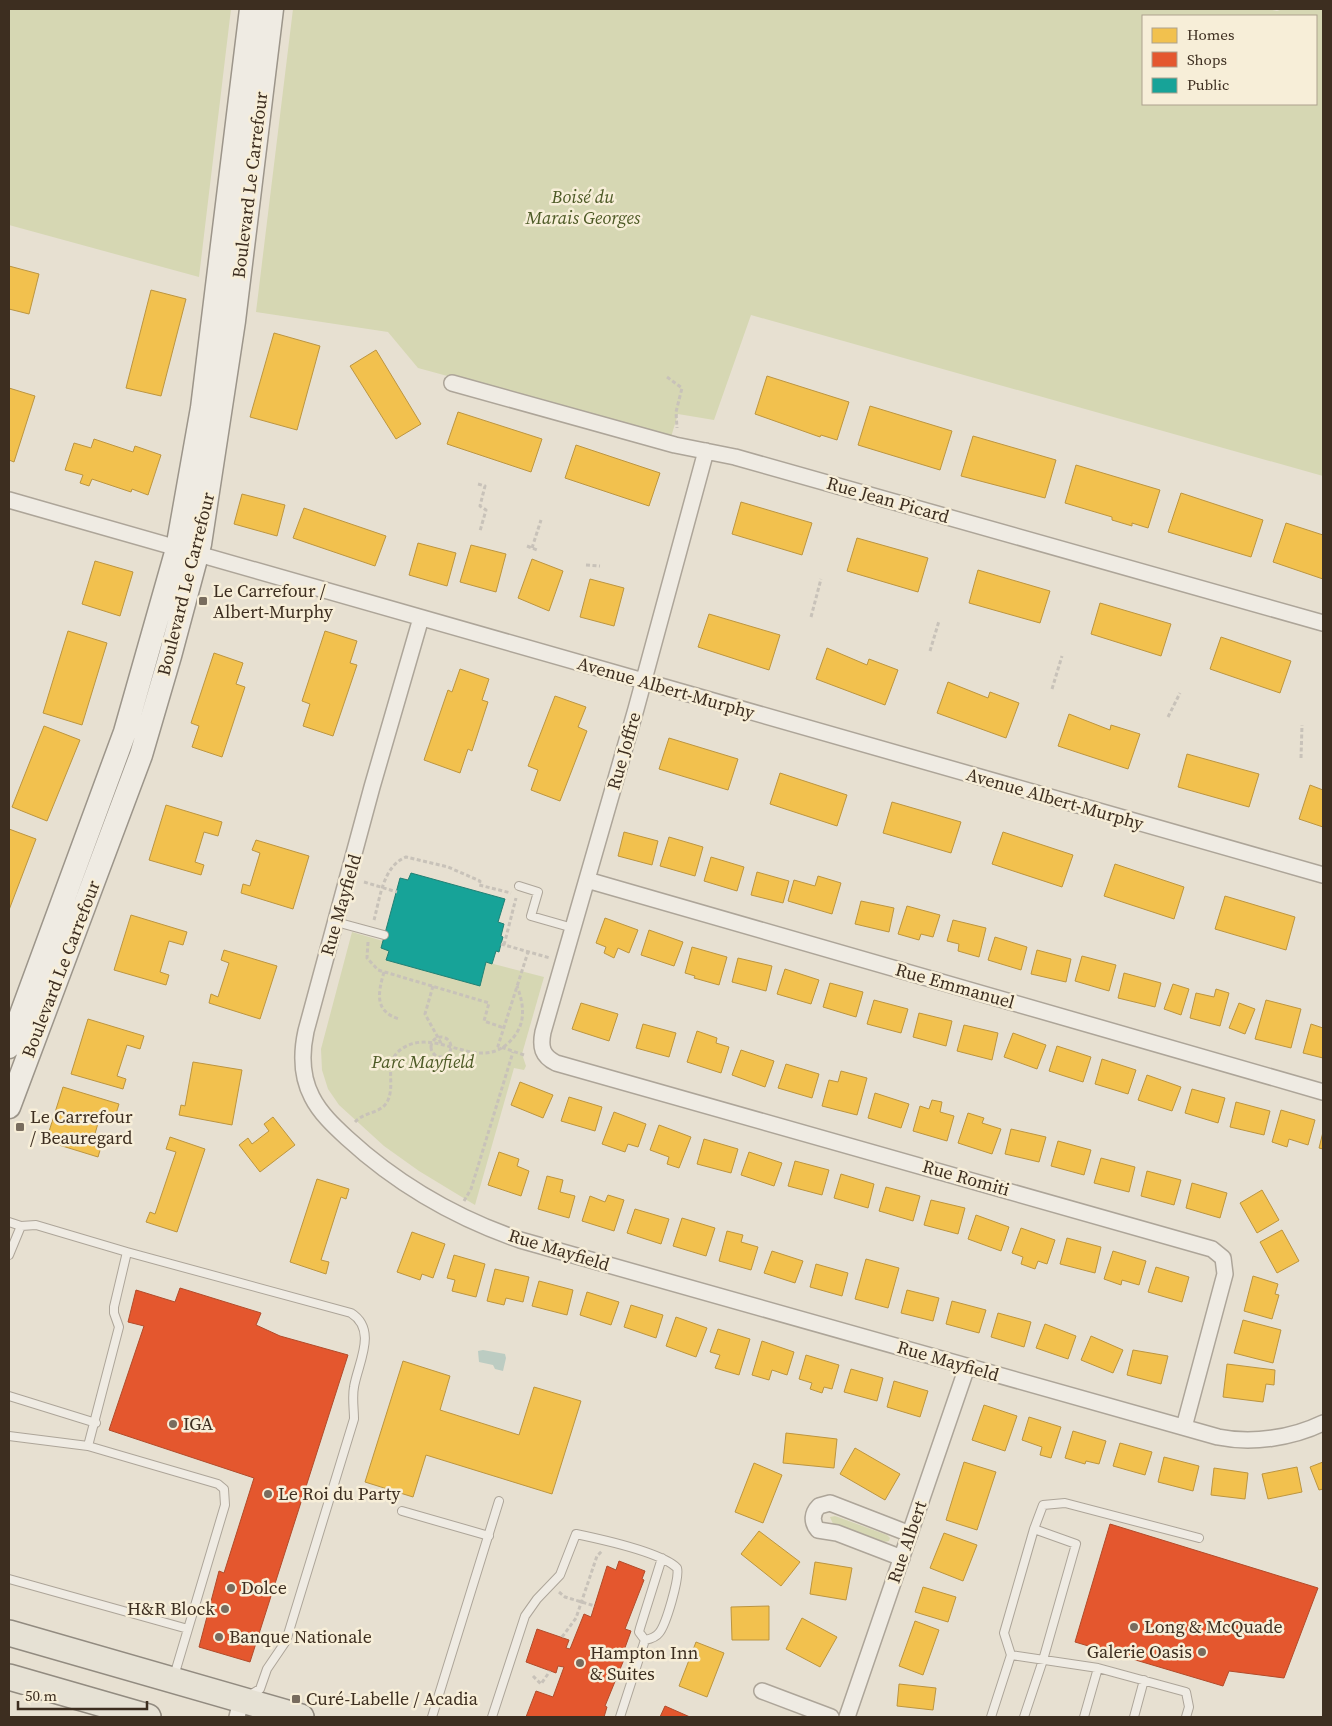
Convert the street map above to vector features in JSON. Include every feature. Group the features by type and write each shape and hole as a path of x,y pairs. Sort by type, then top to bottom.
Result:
{"main road":[{"path":"9,1632 172,1680 239,1709 301,1717"},
{"path":"9,1677 148,1717"}],"street":[{"name":"Boulevard Le Carrefour","path":"11,1095 141,755 173,648 187,552 202,408 252,9"},
{"name":"Boulevard Le Carrefour","path":"9,1047 125,732 187,552 206,513 231,341 272,9"},
{"name":"Rue Jean Picard","path":"452,383 663,442 735,457 1323,623"},
{"name":"Rue Joffre","path":"542,1050 543,1032 706,451"},
{"name":"Avenue Albert-Murphy","path":"9,500 1323,875"},
{"name":"Rue Mayfield","path":"421,618 374,779 304,1044 302,1056 305,1078 312,1098 325,1117 385,1170 457,1213 512,1237 967,1367 1227,1438 1242,1439 1285,1436 1323,1424"},
{"name":"Rue Emmanuel","path":"587,880 1323,1092"},
{"name":"Rue Romiti","path":"542,1050 547,1057 556,1063 1212,1249 1223,1258 1225,1274 1184,1427"},
{"name":"Rue Albert","path":"847,1717 967,1367"},
{"path":"902,1558 837,1533 818,1530 813,1521 814,1512 819,1506 830,1503 910,1534"},
{"path":"762,1692 830,1717"}],"lane":[{"path":"519,886 538,892 531,916 573,928"},
{"path":"336,922 384,936"},
{"path":"9,1222 21,1226 36,1225 127,1252 351,1313 359,1319 365,1331 364,1351 354,1388 354,1419 286,1641 267,1669 260,1689 239,1709"},
{"path":"9,1255 21,1226"},
{"path":"88,1446 96,1423 119,1327 114,1307 127,1252"},
{"path":"9,1396 96,1423"},
{"path":"9,1436 88,1446 207,1480 218,1484 224,1489 225,1505 172,1680"},
{"path":"432,1717 500,1501"},
{"path":"991,1717 1011,1655 1004,1633 1034,1529 1043,1505 1065,1503 1199,1538"},
{"path":"402,1511 489,1536"},
{"path":"1024,1717 1043,1660 1076,1544 1034,1529"},
{"path":"492,1717 525,1616 536,1599 551,1586 564,1566 576,1534 603,1539 662,1558 677,1568 678,1578 660,1633 645,1640 620,1717"},
{"path":"645,1640 639,1632 662,1558"},
{"path":"9,1579 188,1629"},
{"path":"1011,1655 1098,1668 1186,1692 1189,1708 1186,1717"},
{"path":"1084,1717 1098,1668"},
{"path":"1134,1717 1144,1680"}],"path":[{"path":"667,377 682,388 676,412 677,428"},
{"path":"478,484 485,486 480,506 486,510 480,531"},
{"path":"532,548 541,520"},
{"path":"527,546 538,550"},
{"path":"586,565 600,566"},
{"path":"811,617 821,579"},
{"path":"930,651 939,621"},
{"path":"1052,689 1062,656"},
{"path":"1168,718 1180,693"},
{"path":"1301,758 1302,725"},
{"path":"372,925 391,868 401,859 411,857 448,867 480,881 479,884 517,895 502,945 550,958"},
{"path":"364,882 397,892"},
{"path":"369,937 367,958 374,967 408,980 489,1003 484,1021 504,1028"},
{"path":"500,1048 498,1046 528,952"},
{"path":"384,972 378,993 380,1004 386,1013 399,1019"},
{"path":"433,986 426,1014 442,1045"},
{"path":"355,1122 362,1115 377,1111 386,1104 391,1092 390,1067 395,1052 416,1042 432,1043 478,1053 500,1048 516,1034 522,1018 522,1003 517,986"},
{"path":"438,1037 432,1043 432,1052 439,1057 448,1055 452,1048"},
{"path":"438,1037 448,1039 452,1048"},
{"path":"500,1048 524,1055"},
{"path":"464,1202 471,1189 513,1052"},
{"path":"562,1638 572,1625 582,1602 597,1556 602,1551 605,1552"},
{"path":"551,1586 566,1597 595,1606"},
{"path":"533,1676 541,1684 550,1671"}],"green space":[{"path":"9,9 231,9 199,277 9,225"},
{"name":"Boisé du Marais Georges","path":"293,9 1268,9 1277,11 1283,9 1323,9 1323,476 751,315 714,420 678,414 671,437 418,368 388,332 256,312"},
{"name":"Parc Mayfield","path":"352,932 383,941 381,948 389,951 386,960 480,985 486,962 544,977 522,1054 526,1066 524,1070 514,1068 475,1205 419,1171 384,1146 339,1105 328,1089 322,1070 321,1049"},
{"path":"835,1516 887,1535 890,1538 889,1541 884,1542 833,1524 830,1517"}],"shaded area":[{"path":"483,1350 505,1354 503,1371 495,1369 493,1365 479,1362 478,1351"}],"building: Homes":[{"path":"9,266 39,274 29,314 9,309"},
{"path":"151,290 186,299 161,396 126,388"},
{"path":"274,333 320,346 297,430 250,417"},
{"path":"376,350 421,424 396,439 350,366"},
{"path":"767,376 849,402 837,440 821,435 820,437 755,414"},
{"path":"9,388 35,396 14,462 9,460"},
{"path":"870,406 952,431 940,470 858,445"},
{"path":"458,412 542,439 531,472 447,444"},
{"path":"973,436 1056,460 1045,498 961,476"},
{"path":"94,439 133,452 135,446 161,455 148,495 132,489 131,492 92,479 89,486 80,483 83,475 65,470 74,443 91,448"},
{"path":"576,445 660,473 649,506 565,478"},
{"path":"1076,465 1160,490 1148,528 1132,523 1132,526 1112,520 1112,517 1065,503"},
{"path":"1181,493 1263,520 1251,557 1168,532"},
{"path":"242,494 285,505 277,536 234,524"},
{"path":"741,502 812,523 802,555 732,534"},
{"path":"304,508 386,536 375,566 293,538"},
{"path":"1286,523 1323,535 1323,579 1273,562"},
{"path":"857,538 928,558 918,592 847,571"},
{"path":"418,543 456,553 447,586 409,575"},
{"path":"471,545 506,554 496,592 460,582"},
{"path":"532,559 563,571 549,611 518,598"},
{"path":"95,561 133,572 120,616 82,604"},
{"path":"978,570 1050,591 1040,623 969,603"},
{"path":"590,579 624,588 614,626 580,617"},
{"path":"1100,603 1171,624 1161,656 1091,634"},
{"path":"709,614 780,635 769,670 698,647"},
{"path":"68,631 107,643 82,725 43,713"},
{"path":"325,631 357,641 350,663 357,665 333,736 303,726 310,704 302,701"},
{"path":"1221,637 1291,661 1280,693 1210,669"},
{"path":"827,648 867,665 869,659 898,670 885,705 816,679"},
{"path":"214,653 243,663 236,684 245,687 222,757 192,747 199,726 191,723"},
{"path":"460,669 489,679 482,700 488,702 472,751 468,749 460,773 424,760 448,690 452,692"},
{"path":"948,682 988,698 990,692 1019,703 1006,738 937,713"},
{"path":"555,696 586,707 578,727 587,731 560,801 531,790 538,770 528,766"},
{"path":"1069,714 1110,730 1111,725 1140,734 1128,769 1058,746"},
{"path":"44,726 80,740 47,821 12,807"},
{"path":"669,738 738,759 728,790 659,769"},
{"path":"1187,754 1259,774 1249,807 1178,787"},
{"path":"780,773 847,795 837,826 770,804"},
{"path":"1310,785 1323,790 1323,827 1299,819"},
{"path":"892,802 961,822 951,853 883,833"},
{"path":"166,805 222,822 218,836 204,832 195,862 204,865 201,875 149,860"},
{"path":"9,829 36,839 9,910"},
{"path":"624,832 658,841 652,865 618,856"},
{"path":"1003,832 1073,855 1062,887 992,864"},
{"path":"669,837 703,847 695,876 660,866"},
{"path":"256,840 309,856 293,909 241,893 243,884 250,886 260,853 252,850"},
{"path":"711,857 744,867 737,891 704,881"},
{"path":"1115,864 1184,887 1174,919 1104,896"},
{"path":"757,872 789,881 783,903 751,895"},
{"path":"818,876 841,883 832,914 788,901 794,880 815,886"},
{"path":"1225,896 1295,917 1286,950 1215,929"},
{"path":"861,901 894,908 889,932 855,924"},
{"path":"907,906 940,915 933,937 921,934 919,940 898,934"},
{"path":"131,915 187,932 183,945 169,941 160,972 169,975 166,985 114,970"},
{"path":"605,918 638,930 629,953 618,948 614,958 604,953 606,947 596,943"},
{"path":"953,920 986,928 979,957 958,951 959,944 947,941"},
{"path":"649,930 683,942 674,966 641,955"},
{"path":"995,937 1027,947 1021,970 988,960"},
{"path":"692,947 727,957 719,985 694,978 695,976 685,973"},
{"path":"224,950 277,966 260,1019 209,1003 211,994 218,997 229,963 221,960"},
{"path":"1037,950 1071,959 1066,982 1031,974"},
{"path":"1082,956 1116,965 1109,991 1075,981"},
{"path":"738,958 772,966 766,991 732,982"},
{"path":"785,969 819,980 811,1004 777,994"},
{"path":"1124,973 1161,983 1155,1007 1118,998"},
{"path":"830,983 863,992 856,1017 823,1007"},
{"path":"1173,984 1189,989 1181,1015 1164,1009"},
{"path":"1216,989 1229,993 1220,1026 1190,1018 1196,993 1214,997"},
{"path":"874,1000 908,1009 901,1033 867,1024"},
{"path":"1266,1000 1301,1009 1291,1048 1255,1039"},
{"path":"581,1003 618,1014 609,1041 572,1029"},
{"path":"1239,1003 1255,1009 1245,1034 1229,1028"},
{"path":"919,1013 952,1021 946,1046 913,1037"},
{"path":"88,1019 144,1036 140,1049 127,1045 117,1076 126,1079 123,1089 71,1074"},
{"path":"643,1024 676,1033 669,1057 636,1048"},
{"path":"1311,1024 1323,1028 1323,1058 1303,1053"},
{"path":"964,1025 998,1033 992,1060 957,1051"},
{"path":"697,1031 717,1038 716,1043 729,1047 721,1073 687,1062"},
{"path":"1013,1033 1046,1045 1037,1069 1004,1057"},
{"path":"1057,1046 1091,1057 1083,1082 1049,1071"},
{"path":"741,1050 774,1061 765,1087 732,1075"},
{"path":"1102,1059 1136,1070 1128,1094 1095,1084"},
{"path":"193,1062 242,1070 232,1125 179,1115 181,1105 185,1106"},
{"path":"786,1064 819,1074 812,1098 778,1088"},
{"path":"841,1071 867,1078 857,1115 822,1106 829,1080 838,1082"},
{"path":"1147,1075 1181,1087 1172,1111 1138,1100"},
{"path":"520,1082 553,1095 543,1118 511,1105"},
{"path":"63,1087 119,1104 115,1117 101,1113 92,1144 101,1147 98,1157 46,1141"},
{"path":"1192,1089 1225,1098 1218,1123 1185,1113"},
{"path":"875,1093 909,1104 901,1128 868,1118"},
{"path":"569,1097 602,1107 595,1131 561,1121"},
{"path":"932,1100 942,1102 940,1112 954,1116 947,1141 913,1131 920,1106 929,1109"},
{"path":"1236,1102 1270,1111 1264,1135 1230,1127"},
{"path":"1281,1110 1315,1120 1308,1145 1289,1139 1287,1147 1272,1142"},
{"path":"614,1112 646,1124 638,1147 628,1144 625,1152 602,1144"},
{"path":"968,1113 984,1118 982,1123 1001,1129 992,1154 958,1143"},
{"path":"273,1117 295,1145 260,1172 239,1145 248,1138 252,1144 269,1131 264,1124"},
{"path":"659,1125 691,1137 679,1168 667,1164 669,1157 650,1150"},
{"path":"1011,1129 1046,1137 1039,1162 1005,1154"},
{"path":"1323,1132 1323,1149 1319,1148"},
{"path":"170,1137 205,1149 177,1232 146,1222 150,1212 155,1214 176,1152 166,1149"},
{"path":"704,1139 738,1149 731,1173 697,1164"},
{"path":"1058,1141 1091,1150 1084,1175 1051,1166"},
{"path":"499,1152 519,1159 517,1166 529,1171 521,1196 488,1185"},
{"path":"749,1152 782,1163 774,1186 741,1175"},
{"path":"1101,1158 1135,1167 1129,1192 1094,1183"},
{"path":"795,1161 829,1170 822,1195 788,1186"},
{"path":"1147,1171 1181,1180 1174,1205 1141,1196"},
{"path":"841,1174 874,1184 868,1208 834,1198"},
{"path":"547,1176 563,1180 560,1192 575,1196 569,1218 538,1209"},
{"path":"317,1179 349,1189 346,1199 341,1197 321,1260 329,1262 326,1274 290,1262"},
{"path":"1192,1183 1227,1193 1220,1218 1186,1208"},
{"path":"886,1187 920,1196 913,1221 879,1211"},
{"path":"1262,1190 1279,1220 1257,1233 1240,1203"},
{"path":"608,1195 624,1200 614,1231 582,1221 590,1196 605,1202"},
{"path":"931,1200 965,1208 958,1234 924,1225"},
{"path":"635,1209 669,1219 661,1244 627,1233"},
{"path":"976,1215 1009,1227 1001,1251 968,1239"},
{"path":"682,1218 715,1228 706,1256 673,1246"},
{"path":"1021,1228 1055,1240 1047,1264 1038,1261 1035,1269 1021,1264 1023,1257 1012,1253"},
{"path":"1282,1230 1299,1261 1277,1273 1260,1242"},
{"path":"727,1231 743,1235 741,1242 758,1247 751,1270 719,1261"},
{"path":"412,1232 445,1244 433,1278 422,1274 420,1280 397,1272"},
{"path":"1067,1238 1101,1247 1095,1273 1060,1264"},
{"path":"772,1251 803,1261 795,1283 764,1273"},
{"path":"1113,1251 1146,1261 1139,1285 1122,1280 1121,1285 1104,1279"},
{"path":"454,1255 485,1264 476,1297 452,1291 455,1280 447,1278"},
{"path":"866,1259 899,1268 888,1308 855,1299"},
{"path":"816,1264 848,1273 842,1296 810,1287"},
{"path":"1156,1267 1189,1277 1182,1302 1148,1292"},
{"path":"495,1269 529,1277 523,1302 506,1298 504,1305 487,1301"},
{"path":"1253,1276 1278,1284 1275,1294 1279,1295 1272,1319 1244,1311"},
{"path":"539,1281 573,1290 567,1315 532,1306"},
{"path":"907,1290 939,1298 933,1321 901,1313"},
{"path":"587,1292 619,1302 611,1325 580,1315"},
{"path":"952,1301 986,1310 979,1333 946,1324"},
{"path":"631,1305 663,1315 656,1338 624,1327"},
{"path":"998,1313 1031,1322 1024,1347 991,1337"},
{"path":"676,1317 707,1328 696,1357 666,1346"},
{"path":"1243,1320 1281,1330 1273,1363 1234,1353"},
{"path":"1045,1324 1076,1336 1068,1359 1036,1348"},
{"path":"718,1329 750,1339 739,1375 715,1368 720,1355 710,1352"},
{"path":"1091,1336 1123,1350 1113,1373 1081,1360"},
{"path":"762,1341 794,1352 787,1375 772,1370 769,1380 752,1375"},
{"path":"1133,1350 1168,1356 1161,1384 1127,1375"},
{"path":"806,1355 839,1365 832,1389 824,1387 822,1393 810,1389 812,1383 799,1379"},
{"path":"403,1361 450,1376 440,1410 519,1435 534,1387 581,1401 552,1494 426,1455 413,1497 365,1482"},
{"path":"1227,1364 1275,1370 1274,1385 1266,1384 1263,1402 1223,1397"},
{"path":"851,1369 883,1378 877,1401 844,1392"},
{"path":"894,1381 928,1391 920,1417 887,1407"},
{"path":"984,1405 1017,1416 1005,1451 972,1440"},
{"path":"1029,1417 1061,1427 1051,1458 1040,1455 1042,1447 1022,1440"},
{"path":"1073,1431 1106,1441 1099,1464 1086,1461 1085,1464 1065,1458"},
{"path":"786,1433 837,1439 834,1468 783,1463"},
{"path":"1120,1443 1152,1452 1145,1475 1113,1466"},
{"path":"855,1448 900,1474 885,1500 840,1474"},
{"path":"1164,1457 1199,1466 1193,1491 1158,1482"},
{"path":"964,1462 996,1472 977,1530 946,1520"},
{"path":"1323,1462 1323,1489 1319,1490 1310,1467"},
{"path":"754,1463 782,1475 763,1523 735,1512"},
{"path":"1297,1467 1302,1492 1268,1499 1262,1474"},
{"path":"1214,1468 1248,1473 1245,1499 1211,1495"},
{"path":"759,1531 800,1562 781,1586 741,1554"},
{"path":"944,1533 977,1545 963,1581 930,1568"},
{"path":"815,1562 852,1568 846,1600 810,1594"},
{"path":"923,1587 956,1597 948,1622 915,1612"},
{"path":"769,1606 769,1640 732,1640 731,1607"},
{"path":"802,1618 837,1637 820,1667 786,1649"},
{"path":"915,1621 939,1630 923,1675 899,1666"},
{"path":"696,1642 724,1653 707,1697 679,1686"},
{"path":"899,1684 936,1688 933,1710 897,1706"}],"building: Shops":[{"path":"180,1288 261,1313 256,1325 280,1336 348,1355 250,1662 199,1647 219,1571 224,1573 254,1478 109,1430 144,1326 128,1322 136,1290 175,1302"},
{"path":"1110,1524 1318,1588 1284,1678 1229,1671 1223,1686 1075,1642"},
{"path":"619,1561 645,1571 642,1579 644,1580 625,1629 631,1631 622,1656 625,1657 605,1706 607,1707 604,1717 526,1717 536,1691 553,1697 564,1667 558,1666 556,1673 526,1662 537,1629 569,1640 566,1648 570,1649 584,1614 591,1617 607,1566 616,1570"},
{"path":"665,1706 690,1717 660,1717"}],"building: Public":[{"path":"411,873 505,899 498,922 504,924 499,952 496,951 492,964 486,962 480,986 386,960 389,951 381,948 400,878 408,880"}],"place":[{"name":"Le Carrefour / Albert-Murphy","path":"203,601"},
{"name":"Le Carrefour / Beauregard","path":"20,1127"},
{"name":"IGA","path":"173,1424"},
{"name":"Le Roi du Party","path":"268,1494"},
{"name":"Dolce","path":"231,1588"},
{"name":"H&R Block","path":"225,1609"},
{"name":"Long & McQuade","path":"1134,1627"},
{"name":"Banque Nationale","path":"219,1637"},
{"name":"Galerie Oasis","path":"1202,1652"},
{"name":"Hampton Inn & Suites","path":"580,1663"},
{"name":"Curé-Labelle / Acadia","path":"296,1699"}]}
